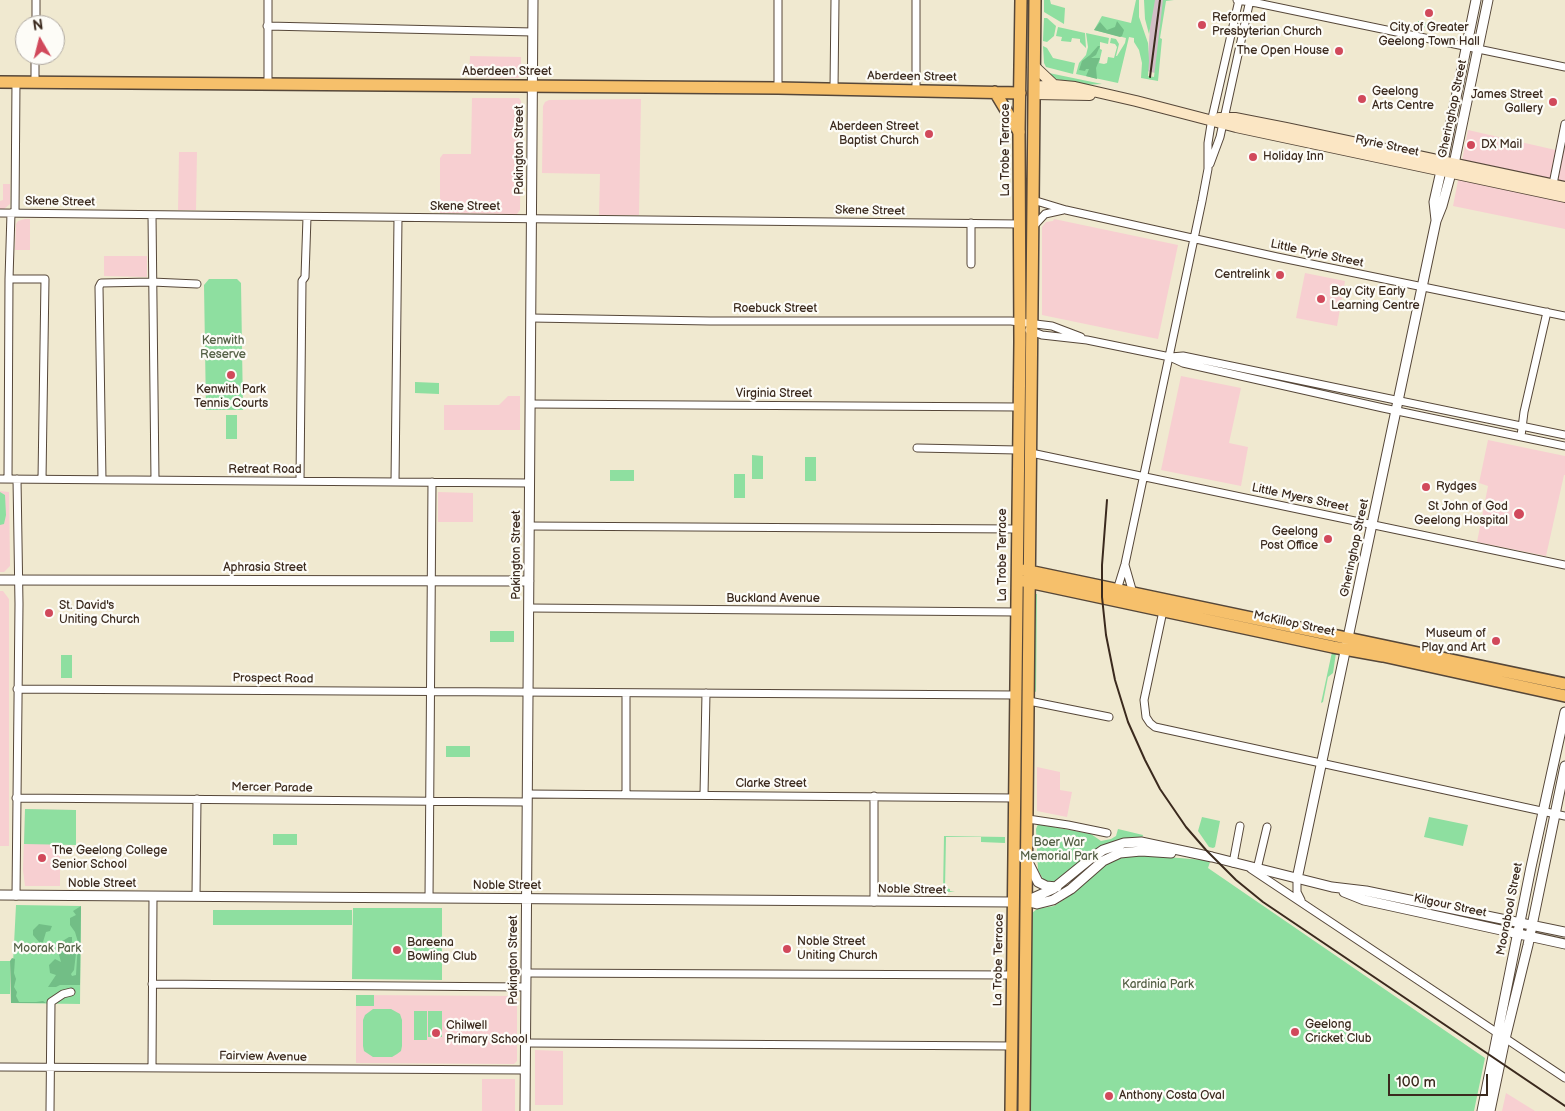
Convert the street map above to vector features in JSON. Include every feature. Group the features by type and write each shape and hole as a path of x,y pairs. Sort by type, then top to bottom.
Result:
{"main road":[{"name":"La Trobe Terrace","path":"1011,1111 1020,321 1018,92 1022,0"},
{"path":"1024,1111 1035,0"},
{"path":"1034,68 1054,86"},
{"name":"Aberdeen Street","path":"0,82 1035,91"},
{"name":"Ryrie Street","path":"1035,91 1054,86 1076,87 1209,119 1224,121 1235,118 1286,128 1565,197"},
{"name":"Ryrie Street","path":"1035,91 1101,94"},
{"path":"995,92 1019,132"},
{"name":"Ryrie Street","path":"1447,167 1565,187"},
{"name":"McKillop Street","path":"1017,574 1164,611 1565,684"},
{"name":"McKillop Street","path":"1030,577 1132,593 1565,696"},
{"path":"1117,590 1123,597 1159,605 1164,611"},
{"path":"1013,902 1026,901"}],"street":[{"path":"36,0 36,15"},
{"path":"268,0 268,84"},
{"name":"Pakington Street","path":"525,1111 533,0"},
{"path":"778,0 778,88"},
{"path":"834,89 835,0"},
{"path":"916,0 916,91"},
{"path":"1117,590 1125,564 1195,238 1208,168 1209,119 1238,0 1565,67"},
{"name":"Gheringhap Street","path":"1447,167 1476,0"},
{"name":"Gheringhap Street","path":"1297,879 1436,221 1434,202 1447,167 1479,49 1488,0"},
{"path":"1208,168 1217,147 1224,121 1250,1"},
{"path":"267,26 533,32"},
{"path":"1226,54 1238,58"},
{"path":"35,65 35,82"},
{"path":"4,479 16,82"},
{"path":"1553,184 1565,124"},
{"name":"Little Ryrie Street","path":"1034,200 1066,210 1352,273 1422,285 1565,316"},
{"name":"Little Ryrie Street","path":"1033,227 1045,214 1066,210"},
{"name":"Skene Street","path":"0,213 1020,224"},
{"path":"152,215 155,480"},
{"path":"300,481 302,281 304,277 307,217"},
{"path":"395,482 398,218"},
{"path":"971,224 971,264"},
{"path":"9,278 45,278 42,479"},
{"path":"102,480 99,287 101,282 197,284"},
{"path":"1521,436 1524,412 1547,312"},
{"name":"Roebuck Street","path":"531,318 710,321 1020,321 1032,327 1063,330 1087,340 1170,357"},
{"path":"1170,357 1183,356 1565,435"},
{"path":"1170,357 1183,363 1565,446"},
{"name":"Virginia Street","path":"530,404 1018,407"},
{"path":"917,448 1018,450"},
{"name":"Little Myers Street","path":"1031,453 1565,565"},
{"name":"Retreat Road","path":"4,479 530,483"},
{"path":"16,896 17,479"},
{"path":"429,898 432,482"},
{"path":"529,526 1017,529"},
{"path":"1125,564 1132,593"},
{"name":"Aphrasia Street","path":"0,580 529,581"},
{"name":"Buckland Avenue","path":"529,608 1017,612"},
{"path":"1164,611 1144,700 1148,721 1153,726 1565,816"},
{"name":"Prospect Road","path":"17,689 1016,695"},
{"path":"626,693 626,795"},
{"path":"704,795 706,694"},
{"path":"1029,701 1108,718"},
{"name":"Moorabool Street","path":"1490,1111 1520,922 1565,712"},
{"name":"Moorabool Street","path":"1482,1111 1530,937 1565,766"},
{"name":"Clarke Street","path":"527,798 626,795 1015,798"},
{"path":"874,796 874,902"},
{"name":"Mercer Parade","path":"16,798 431,801 527,798"},
{"path":"196,896 197,799"},
{"path":"1028,819 1068,825 1107,834"},
{"path":"1267,827 1252,868 1565,1078"},
{"path":"1234,863 1241,828"},
{"name":"Kilgour Street","path":"1026,901 1057,887 1094,855 1124,843 1141,842 1332,887 1366,891 1565,932"},
{"name":"Kilgour Street","path":"1026,901 1037,904 1053,900 1071,889 1103,861 1120,853 1141,851 1196,854"},
{"path":"1027,860 1038,882 1046,886 1057,887"},
{"path":"1297,879 1297,892 1302,902"},
{"name":"Kilgour Street","path":"1332,887 1364,900 1565,944"},
{"name":"Noble Street","path":"0,896 1013,902"},
{"path":"152,1067 153,896"},
{"path":"1409,910 1412,901"},
{"path":"1466,922 1469,912"},
{"path":"526,973 1012,975"},
{"path":"152,984 526,987"},
{"path":"50,1111 51,1002 63,994 71,992"},
{"path":"526,1043 1012,1046"},
{"name":"Fairview Avenue","path":"0,1066 525,1070"}],"shaded area":[{"path":"1152,0 1164,0 1155,73 1147,71"},
{"path":"470,56 521,57 521,75 518,78 469,77"},
{"path":"472,98 519,98 521,101 520,210 517,214 440,213 440,158 443,154 471,154"},
{"path":"641,99 639,215 599,215 600,174 542,173 543,106 545,102 549,100"},
{"path":"1468,130 1560,151 1565,132 1565,229 1453,206"},
{"path":"179,152 197,152 196,210 178,210"},
{"path":"3,184 10,184 10,204 4,209 0,209 0,201 3,200"},
{"path":"30,219 30,250 15,250 16,224 18,221"},
{"path":"1054,219 1178,245 1158,339 1042,315 1042,227 1046,222 1053,221"},
{"path":"104,256 147,256 147,277 104,276"},
{"name":"Bay City Early Learning Centre","path":"1305,273 1345,281 1337,326 1296,318"},
{"path":"1181,376 1241,388 1229,443 1248,447 1241,486 1161,470"},
{"path":"508,396 520,396 520,430 444,430 444,405 499,405"},
{"name":"St John of God Geelong Hospital","path":"1488,440 1565,456 1565,475 1546,556 1477,542 1488,486 1479,483"},
{"path":"0,491 9,492 10,566 4,572 0,572"},
{"path":"438,492 473,493 473,522 438,522"},
{"path":"0,591 3,591 9,599 9,846 0,846"},
{"path":"1037,767 1060,772 1060,790 1072,792 1067,817 1037,811"},
{"name":"The Geelong College Senior School","path":"25,809 76,810 76,845 60,845 60,886 25,886 23,870"},
{"name":"Chilwell Primary School","path":"356,995 514,996 517,999 517,1061 514,1064 356,1063"},
{"path":"535,1050 563,1051 563,1105 535,1105"},
{"path":"482,1079 515,1079 515,1111 482,1111"},
{"path":"1506,1093 1535,1111 1502,1111"}],"green space":[{"path":"1044,0 1050,0 1051,4 1065,8 1064,24 1044,12"},
{"path":"1136,0 1139,0 1139,17 1148,43 1148,76 1154,77 1163,0 1174,0 1166,1 1160,38 1162,39 1158,81 1141,78 1142,63 1139,50 1134,42 1134,38 1129,37 1118,83 1076,74 1079,63 1086,55 1088,47 1086,33 1109,38 1108,44 1100,42 1100,49 1102,50 1099,63 1107,63 1108,57 1114,58 1117,47 1115,44 1110,43 1111,38 1116,39 1119,44 1117,56 1126,38 1094,30 1102,16 1131,23"},
{"path":"1144,0 1155,0 1149,34 1145,19"},
{"path":"1044,18 1047,18 1056,26 1054,36 1047,42 1043,41"},
{"path":"1117,21 1124,30 1120,37 1094,30 1100,22 1107,30 1115,27"},
{"path":"1418,21 1448,27 1449,25 1453,30 1452,33 1418,26"},
{"path":"1058,27 1085,33 1086,48 1080,42 1080,39 1072,38 1071,42 1061,41 1062,37 1056,36"},
{"path":"1043,46 1047,48 1053,58 1075,63 1073,74 1046,67"},
{"path":"1100,46 1096,55 1091,58 1100,58 1096,68 1097,79 1086,76 1089,69 1085,71 1079,70 1082,61"},
{"path":"1049,73 1102,84 1084,85 1052,78"},
{"name":"Kenwith Reserve","path":"209,279 237,279 241,283 243,410 206,410 204,285"},
{"path":"415,382 439,383 439,394 415,393"},
{"path":"226,415 237,415 237,439 226,439"},
{"path":"752,455 763,456 763,479 752,479"},
{"path":"805,457 816,457 816,481 805,481"},
{"path":"610,470 634,470 634,481 610,481"},
{"path":"734,474 745,474 745,498 734,498"},
{"path":"0,492 5,495 6,515 4,524 0,525"},
{"path":"1034,594 1037,594 1036,692 1034,691"},
{"path":"490,631 514,631 514,642 490,642"},
{"path":"1332,652 1336,653 1333,673 1328,677 1323,702 1321,703"},
{"path":"61,655 72,655 72,678 61,678"},
{"path":"446,746 470,746 470,757 446,757"},
{"path":"25,809 76,810 76,845 24,844"},
{"path":"1202,817 1220,821 1215,847 1213,848 1209,847 1198,831"},
{"path":"1429,817 1468,825 1463,846 1424,837"},
{"name":"Boer War Memorial Park","path":"1038,824 1091,834 1101,841 1116,836 1118,829 1143,835 1142,838 1124,839 1102,846 1091,852 1058,880 1049,883 1042,880 1038,870 1036,829"},
{"path":"273,834 297,834 297,845 273,845"},
{"path":"944,836 1005,837 1005,843 981,842 981,837 946,837 945,888 955,892 943,892"},
{"name":"Kardinia Park","path":"1142,855 1210,862 1208,868 1485,1058 1474,1111 1030,1111 1032,913 1037,909 1054,906 1065,899 1106,864 1119,858"},
{"name":"Moorak Park","path":"16,905 81,906 80,1004 11,1003"},
{"path":"81,906 80,985 48,987 56,975 50,973 49,965 55,959 61,962 57,948 61,942 69,937 72,937 72,942 77,945 74,970 71,974 72,976 76,975 78,942 75,932 70,925 70,918 76,915 73,911"},
{"name":"Bareena Bowling Club","path":"353,908 442,908 442,980 352,979"},
{"path":"213,910 352,910 352,925 213,925"},
{"path":"39,924 52,926 50,931 46,932 43,942 39,942 33,935 33,930"},
{"path":"12,958 15,959 14,973 16,979 14,987 19,1002 43,1001 46,1003 11,1003 10,961"},
{"path":"0,961 10,961 10,994 0,994"},
{"path":"356,995 374,995 374,1006 356,1006"},
{"path":"373,1009 391,1009 400,1014 402,1020 402,1046 401,1051 392,1057 373,1057 364,1051 363,1020 365,1015"},
{"path":"414,1011 427,1011 427,1040 414,1040"},
{"path":"428,1011 442,1011 442,1037 428,1037"}],"railway":[{"path":"1150,77 1160,0"},
{"path":"1107,500 1102,565 1102,597 1106,635 1115,680 1128,722 1145,760 1160,789 1186,827 1236,880 1263,902 1565,1106"}],"place":[{"name":"City of Greater Geelong Town Hall","path":"1429,13"},
{"name":"Reformed Presbyterian Church","path":"1202,25"},
{"name":"The Open House","path":"1339,51"},
{"name":"Geelong Arts Centre","path":"1362,99"},
{"name":"James Street Gallery","path":"1553,102"},
{"name":"Aberdeen Street Baptist Church","path":"929,134"},
{"name":"DX Mail","path":"1471,145"},
{"name":"Holiday Inn","path":"1253,157"},
{"name":"Centrelink","path":"1280,275"},
{"name":"Bay City Early Learning Centre","path":"1321,299"},
{"name":"Kenwith Park Tennis Courts","path":"231,375"},
{"name":"Rydges","path":"1426,487"},
{"name":"St John of God Geelong Hospital","path":"1519,514"},
{"name":"Geelong Post Office","path":"1328,539"},
{"name":"St. David's Uniting Church","path":"49,613"},
{"name":"Museum of Play and Art","path":"1496,641"},
{"name":"The Geelong College Senior School","path":"42,858"},
{"name":"Noble Street Uniting Church","path":"787,949"},
{"name":"Bareena Bowling Club","path":"397,950"},
{"name":"Geelong Cricket Club","path":"1295,1032"},
{"name":"Chilwell Primary School","path":"436,1033"},
{"name":"Anthony Costa Oval","path":"1109,1096"}]}
